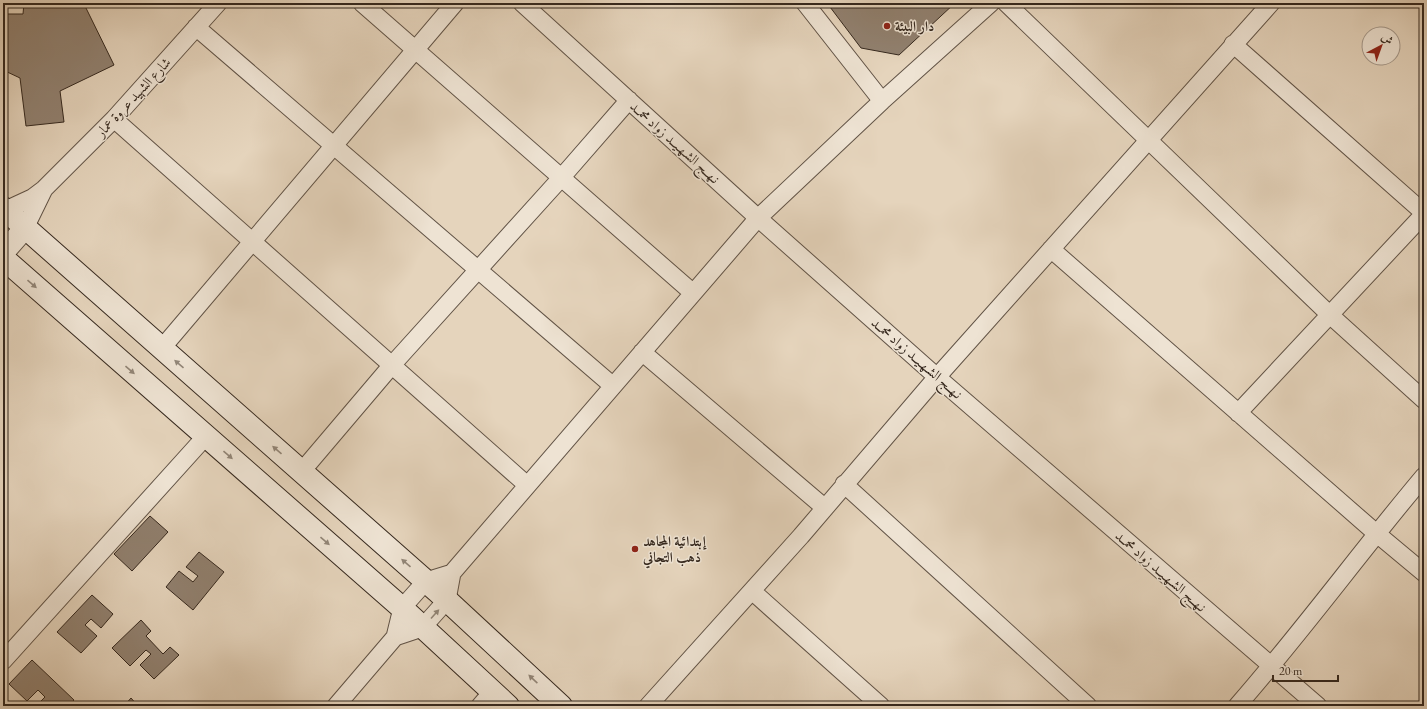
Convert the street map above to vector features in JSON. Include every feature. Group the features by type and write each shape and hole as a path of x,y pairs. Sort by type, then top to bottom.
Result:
{"main road":[{"path":"4,210 426,581 561,706"},
{"path":"3,258 402,608 486,699 508,706"}],"street":[{"name":"شارع الشهيد عروة عمار","path":"4,210 32,198 44,189 114,119 218,3"},
{"path":"362,3 693,293"},
{"path":"162,348 455,3"},
{"name":"نـهــج الشـهـيــد زواد محمــد","path":"522,3 758,218 937,377 1318,706"},
{"path":"805,3 882,101"},
{"path":"395,638 422,628 447,600 452,573 758,218 882,101 991,3"},
{"path":"1006,3 1330,315 1424,400"},
{"path":"648,706 752,591 937,377 1147,140 1271,3"},
{"path":"196,27 613,386"},
{"path":"1233,44 1424,214 1238,413"},
{"path":"302,471 392,365 561,178 629,100"},
{"path":"114,119 528,485"},
{"name":"شارع الشهيد عروة عمار","path":"3,253 26,228 44,189"},
{"path":"1051,249 1376,533 1424,573"},
{"path":"642,352 824,508"},
{"path":"3,661 206,436"},
{"path":"1237,706 1272,666 1376,533 1424,476"},
{"path":"844,484 1088,706"},
{"path":"336,706 395,638 402,608 426,581 452,573"},
{"path":"752,591 881,706"}],"building":[{"path":"24,3 86,3 85,6 114,65 60,91 64,122 26,126 20,78 3,70 3,14 23,14"},
{"name":"دار البيئة","path":"827,3 955,3 899,55 861,48"},
{"path":"150,516 168,532 132,571 114,554"},
{"path":"199,552 224,572 193,610 166,587 179,571 193,582 198,576 186,567"},
{"path":"92,595 113,614 101,628 91,619 85,625 97,636 81,653 57,632"},
{"path":"141,620 151,631 146,636 163,654 170,647 179,655 154,679 140,665 151,654 146,650 130,666 112,648"},
{"path":"32,660 74,700 68,706 36,706 45,697 38,690 27,701 9,684"},
{"path":"131,698 138,706 124,706"}],"place":[{"name":"دار البيئة","path":"887,26"},
{"name":"إبتدائية المجاهد ذهب التجاني","path":"635,549"}]}
